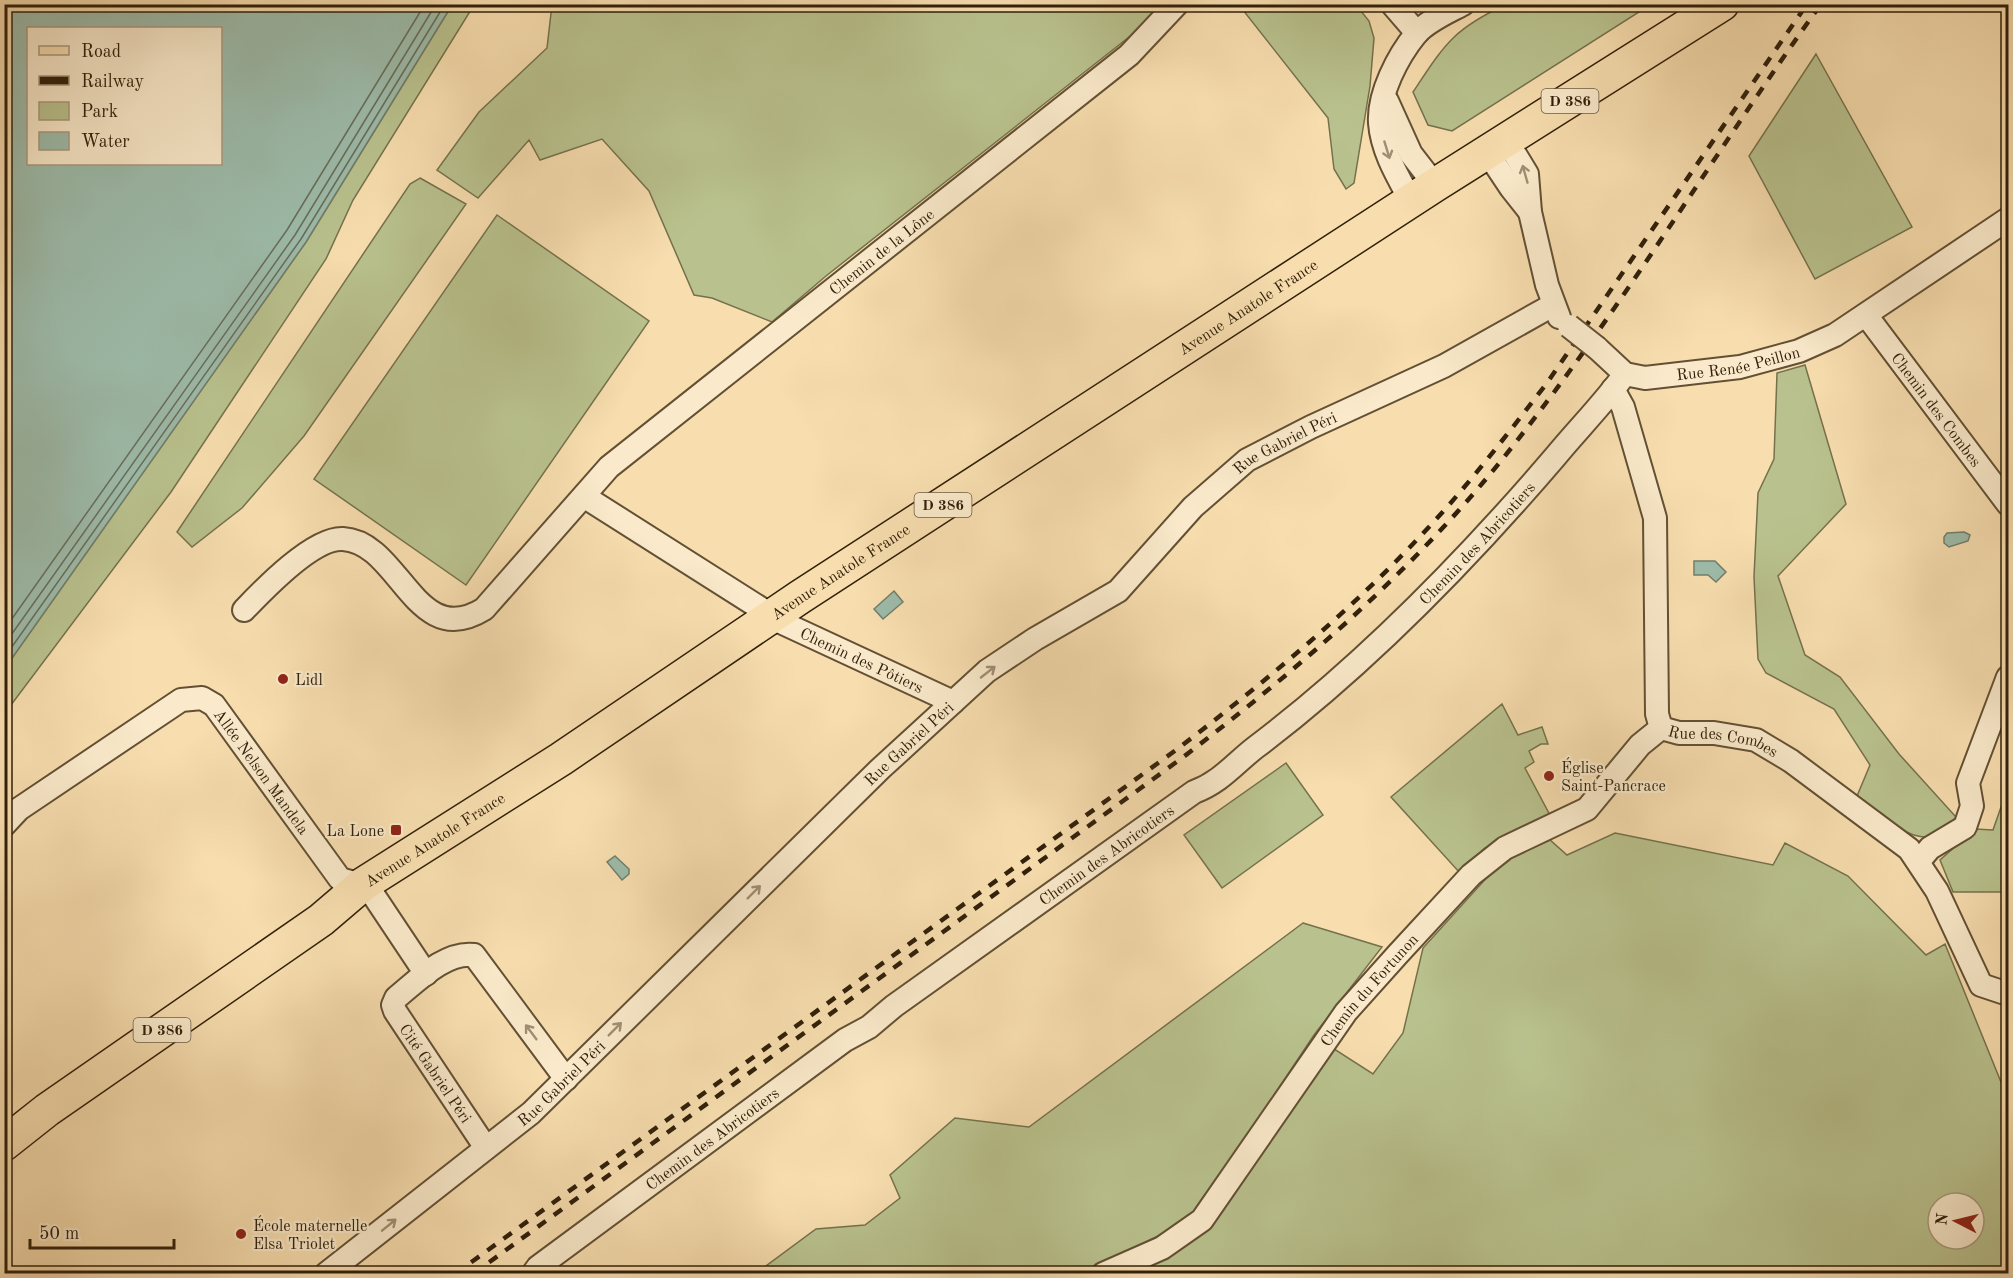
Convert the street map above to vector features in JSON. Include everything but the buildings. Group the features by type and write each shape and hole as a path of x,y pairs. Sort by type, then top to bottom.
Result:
{"main road":[{"name":"Avenue Anatole France","path":"4,1144 47,1110 321,920 362,885 561,759 772,618 1423,193 1722,4"}],"street":[{"name":"Chemin de la Lône","path":"244,610 286,569 311,550 342,538 370,548 422,606 437,616 453,619 470,618 484,609 585,497 609,467 1129,55 1177,4"},
{"path":"1392,4 1417,33"},
{"path":"1423,193 1384,95 1395,68 1417,33 1463,4"},
{"path":"1497,146 1510,188 1530,212 1553,305 1560,318 1597,348 1619,382"},
{"name":"Rue Renée Peillon","path":"1619,382 1635,377 1657,377 1740,367 1767,360 1835,335 2008,219"},
{"name":"Rue Gabriel Péri","path":"326,1274 531,1113 880,769 953,702 987,671 1035,639 1118,591 1192,507 1247,460 1311,427 1444,366 1553,305"},
{"name":"Chemin des Combes","path":"1866,315 2008,504"},
{"name":"Rue des Combes","path":"1619,382 1623,407 1655,518 1657,714 1661,728 1679,733 1714,734 1756,740 1791,761 1909,849 1937,891 1981,985 2006,994"},
{"name":"Chemin des Abricotiers","path":"533,1274 538,1267 845,1040 869,1027 894,1006 1194,792 1205,788 1240,764 1247,754 1299,714 1424,597 1518,499 1619,382"},
{"path":"585,497 760,608 772,618"},
{"name":"Chemin des Pôtiers","path":"772,618 953,702"},
{"path":"1919,861 1930,848 1965,827 1972,806 1968,783 2008,677"},
{"name":"Allée Nelson Mandela","path":"4,825 19,809 181,700 202,698 214,705 340,879 362,885"},
{"name":"Chemin du Fortunon","path":"1103,1274 1162,1248 1202,1220 1346,1012 1471,875 1505,848 1587,809 1640,745 1661,728"},
{"path":"362,885 374,896 426,974"},
{"name":"Cité Gabriel Péri","path":"486,1148 395,1011 393,1005 396,998 426,974 465,954 474,955 566,1078"}],"green space":[{"path":"1507,4 1650,5 1452,131 1428,125 1413,92 1452,39 1474,22"},
{"path":"452,5 474,5 353,200 326,259 171,492 5,713 5,668 306,242"},
{"path":"552,5 1161,5 1143,26 826,276 772,322 712,298 694,295 649,191 602,139 540,160 529,140 478,198 437,170 479,112 547,48"},
{"path":"1239,5 1356,5 1369,21 1374,38 1370,86 1354,183 1346,189 1334,169 1328,118"},
{"path":"1816,54 1912,227 1815,279 1749,156"},
{"path":"420,178 466,204 304,436 242,508 192,547 177,532 410,184"},
{"path":"497,215 649,321 466,585 314,479"},
{"path":"1805,365 1846,504 1778,576 1805,655 1840,677 1899,754 1956,817 1944,830 1932,836 1919,836 1906,832 1857,796 1870,765 1834,709 1766,673 1758,659 1754,577 1758,493 1774,459 1777,373"},
{"path":"1502,704 1518,735 1542,727 1548,744 1541,744 1529,751 1534,762 1525,768 1552,819 1485,848 1460,873 1391,797"},
{"path":"1286,763 1323,815 1222,888 1184,835"},
{"path":"2008,787 2008,899 2007,892 1953,892 1940,860 1975,829 1993,830"},
{"path":"1615,833 1773,865 1785,843 1848,876 1926,955 1945,944 2003,1087 2008,1082 2008,1273 1123,1274 1181,1247 1328,1045 1373,1074 1403,1033 1423,948 1500,863 1550,840 1567,855"},
{"path":"1303,923 1382,947 1314,1035 1201,1205 1182,1224 1084,1273 766,1274 766,1266 816,1229 865,1225 900,1198 890,1175 955,1118 1029,1127"}],"water":[{"path":"5,4 452,5 306,242 5,668"},
{"path":"1964,532 1970,535 1968,541 1949,547 1944,543 1947,533"},
{"path":"1694,561 1715,561 1726,572 1716,582 1708,575 1694,575"},
{"path":"894,591 903,602 883,619 874,609"},
{"path":"615,856 629,869 629,874 622,880 607,862"}],"railway":[{"path":"455,1274 1176,750 1275,671 1369,588 1459,493 1547,383 1807,4"},
{"path":"473,1274 1182,758 1271,687 1357,613 1438,533 1512,447 1593,339 1821,4"}],"place":[{"name":"Lidl","path":"283,679"},
{"name":"Église Saint-Pancrace","path":"1549,776"},
{"name":"La Lone","path":"396,830"},
{"name":"École maternelle Elsa Triolet","path":"241,1234"}]}
